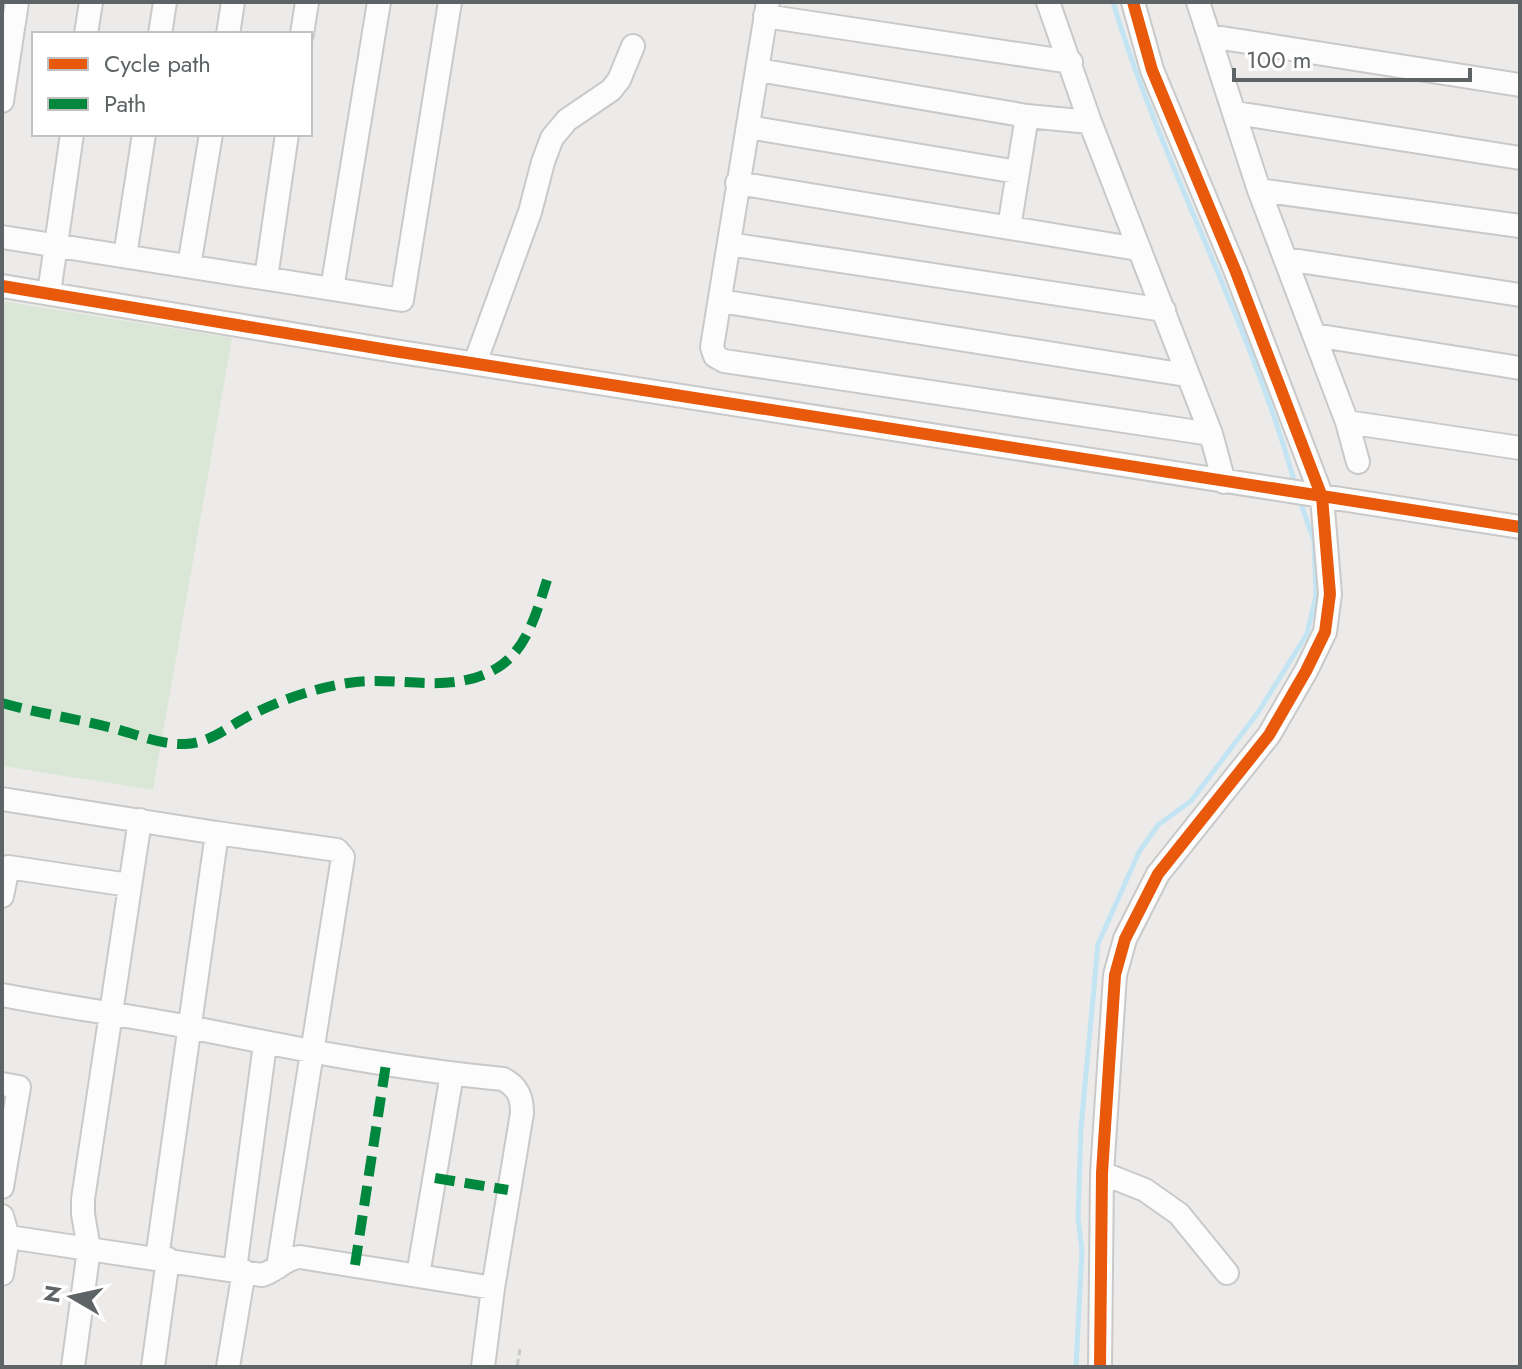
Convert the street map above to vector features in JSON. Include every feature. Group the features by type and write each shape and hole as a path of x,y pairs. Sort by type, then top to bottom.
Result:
{"street":[{"path":"2,101 17,2"},
{"path":"86,32 91,2"},
{"path":"160,32 165,2"},
{"path":"228,32 233,2"},
{"path":"302,32 307,2"},
{"path":"332,289 379,2"},
{"path":"2,237 402,300 450,2"},
{"path":"1048,2 1090,122 1211,434 1224,482"},
{"path":"1100,1367 1102,1173 1115,975 1119,956 1158,874 1269,735 1319,646 1328,617 1330,594 1318,497 1236,272 1152,70 1133,2"},
{"path":"1198,2 1259,190 1347,422 1358,462"},
{"path":"1071,62 767,9 712,347 715,356 724,361 1211,434"},
{"path":"1209,36 1520,85"},
{"path":"475,363 530,212 552,138 567,120 611,90 619,80 633,46"},
{"path":"758,70 1027,116 1090,122"},
{"path":"1236,113 1520,158"},
{"path":"1009,228 1027,116"},
{"path":"748,127 1017,172"},
{"path":"41,292 72,136"},
{"path":"125,256 144,136"},
{"path":"189,266 211,136"},
{"path":"266,278 287,136"},
{"path":"737,183 1138,249"},
{"path":"1259,190 1520,226"},
{"path":"729,244 1164,310"},
{"path":"1286,259 1520,295"},
{"path":"2,286 1520,527"},
{"path":"720,301 1186,375"},
{"path":"1314,335 1520,368"},
{"path":"1347,422 1520,448"},
{"path":"2,799 341,852 340,877 278,1267"},
{"path":"73,1367 89,1249 82,1208 140,820"},
{"path":"153,1367 188,1027 217,833"},
{"path":"2,896 5,866 129,885"},
{"path":"2,995 188,1027 265,1044 452,1074 503,1079 516,1089 522,1101 483,1367"},
{"path":"228,1367 265,1044"},
{"path":"418,1275 452,1074"},
{"path":"2,1084 19,1087 2,1187"},
{"path":"1102,1173 1145,1190 1179,1214 1227,1273"},
{"path":"2,1274 4,1230 89,1249 262,1275 287,1259 300,1257 493,1288"}],"path":[{"path":"517,1367 520,1349"}],"green space":[{"path":"2,301 232,338 153,790 2,766"}],"waterway":[{"path":"1113,2 1156,123 1254,362 1295,484"},
{"path":"1076,1367 1082,1250 1078,1218 1081,1128 1098,944 1139,852 1158,825 1191,801 1257,714 1307,634 1316,596 1314,541 1299,498"}],"marked path":[{"path":"2,703 156,741 194,743 216,735 269,706 322,688 367,681 461,681 497,668 516,651 530,629 547,580"},
{"path":"355,1265 386,1064"},
{"path":"435,1178 508,1190"}],"cycle path":[{"path":"1100,1367 1102,1173 1115,975 1125,939 1158,874 1269,735 1325,632 1330,594 1322,497 1236,272 1152,70 1133,2"},
{"path":"2,286 394,351 1520,527"}]}
